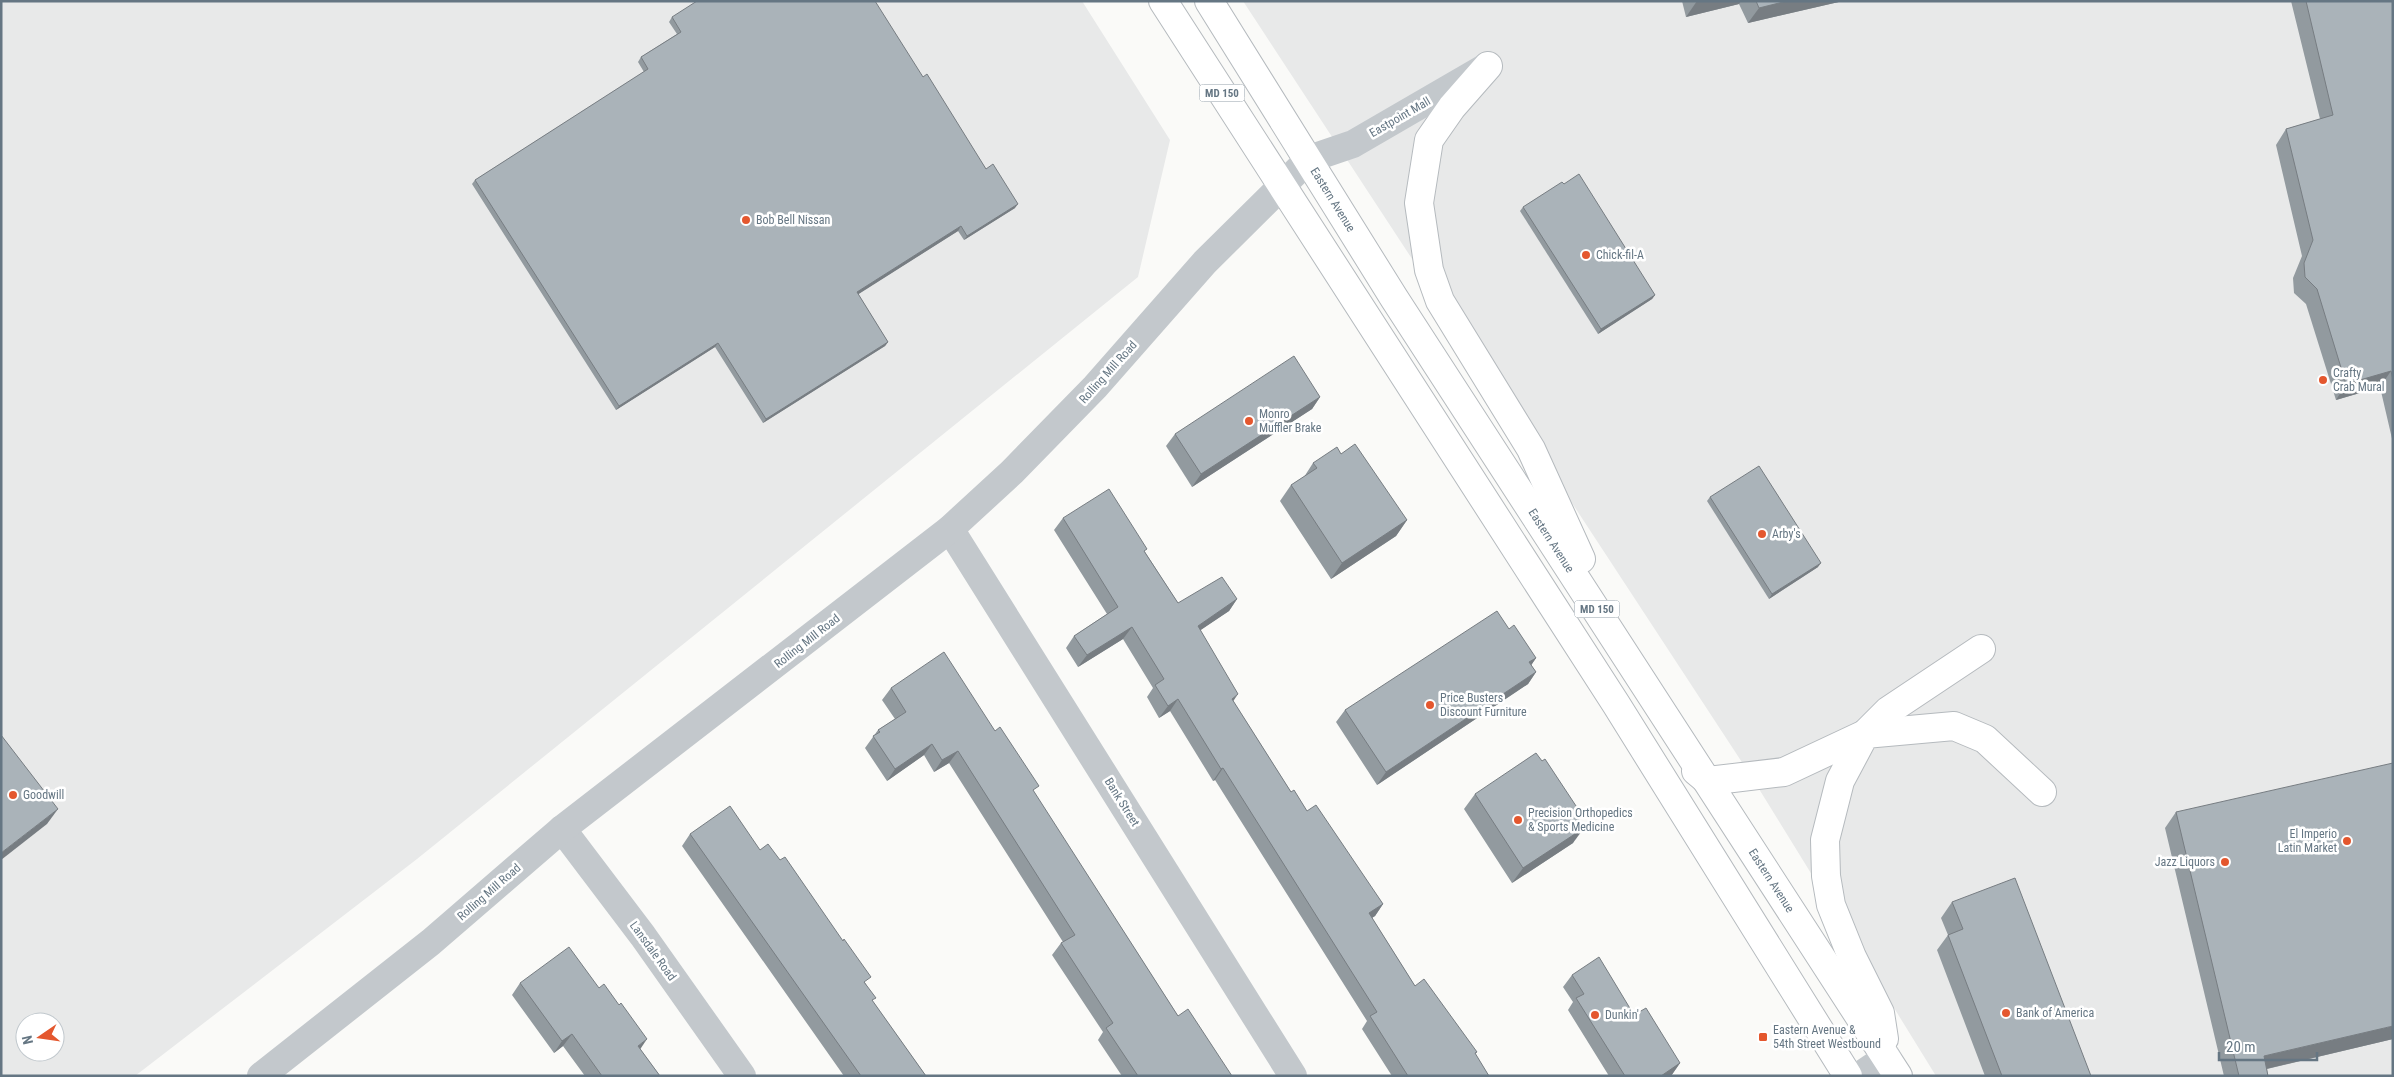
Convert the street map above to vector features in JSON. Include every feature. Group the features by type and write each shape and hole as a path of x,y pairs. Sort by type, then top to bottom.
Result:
{"main road":[{"name":"MD 150","path":"1163,1 1616,704 1848,1076"},
{"name":"Eastern Avenue","path":"1209,1 1394,298 1618,640 1893,1067"},
{"path":"1488,66 1452,107 1429,140 1419,203 1429,270 1440,301 1531,449 1618,640"},
{"path":"1893,1067 1880,1013 1852,957 1831,905 1826,876 1825,840 1840,781 1865,734 1888,711 1981,649"},
{"path":"1616,704 1708,781 1784,772 1865,734 1954,726 1985,739 2042,792"}],"street":[{"name":"Eastpoint Mall","path":"1309,159 1353,144 1488,66"},
{"name":"Rolling Mill Road","path":"261,1076 431,942 562,829 950,529 1012,472 1095,388 1178,290 1309,159"},
{"name":"Bank Street","path":"950,529 1293,1076"},
{"name":"Lansdale Road","path":"562,829 643,936 742,1076"},
{"path":"1859,1076 1893,1067"}],"shaded area":[{"path":"1,1 1082,1 1170,140 1138,277 417,859 135,1076 1,1076"},
{"path":"1243,1 2393,1 2393,1076 1936,1076 1751,776"}],"building":[{"name":"Bob Bell Nissan","path":"697,1 875,1 923,77 927,74 986,169 993,164 1018,204 967,236 961,226 857,292 888,342 766,419 718,343 619,406 475,180 648,69 641,57 681,32 672,17"},
{"path":"1756,1 1787,1 1759,8"},
{"path":"2306,1 2393,1 2393,380 2391,371 2346,384 2317,289 2305,277 2304,263 2313,240 2286,129 2333,115"},
{"name":"Chick-fil-A","path":"1579,174 1655,295 1601,329 1523,207 1562,182 1564,184"},
{"name":"Monro Muffler Brake","path":"1294,356 1320,397 1201,474 1175,434"},
{"path":"1355,444 1407,520 1342,563 1291,485 1317,468 1313,463 1337,447 1341,454"},
{"name":"Arby's","path":"1759,466 1821,563 1772,594 1710,497"},
{"path":"1109,489 1147,549 1144,551 1178,603 1222,577 1237,599 1198,626 1238,694 1232,699 1291,792 1294,790 1307,811 1316,805 1383,904 1369,913 1415,986 1424,979 1477,1052 1475,1053 1489,1076 1408,1076 1370,1016 1377,1012 1223,768 1221,769 1178,699 1168,706 1155,685 1164,679 1132,627 1087,655 1074,636 1118,607 1063,518"},
{"name":"Price Busters Discount Furniture","path":"1497,611 1509,629 1514,625 1536,658 1529,662 1536,672 1386,772 1345,710"},
{"path":"944,652 995,731 1000,727 1039,786 1033,790 1178,1016 1188,1009 1232,1076 1138,1076 1106,1028 1113,1023 1061,943 1075,935 958,751 942,760 932,744 895,769 873,736 880,732 878,730 906,712 891,688"},
{"path":"1,735 58,809 1,853"},
{"name":"Precision Orthopedics & Sports Medicine","path":"1536,753 1542,761 1545,759 1582,815 1578,819 1584,828 1523,868 1475,794"},
{"path":"2393,763 2393,1026 2264,1056 2268,1076 2239,1076 2176,812"},
{"path":"730,806 760,850 768,844 780,860 785,857 843,941 844,939 871,977 864,982 876,998 872,1000 926,1076 861,1076 690,834"},
{"name":"Bank of America","path":"2015,878 2091,1076 2002,1076 1948,935 1963,929 1952,902"},
{"path":"569,947 599,988 604,984 619,1005 621,1003 647,1039 638,1046 660,1076 602,1076 572,1034 562,1041 520,983"},
{"name":"Dunkin'","path":"1599,957 1634,1015 1646,1008 1680,1063 1661,1076 1625,1076 1576,998 1584,994 1572,975"}],"place":[{"name":"Bob Bell Nissan","path":"746,220"},
{"name":"Chick-fil-A","path":"1586,255"},
{"name":"Crafty Crab Mural","path":"2323,380"},
{"name":"Monro Muffler Brake","path":"1249,421"},
{"name":"Arby's","path":"1762,534"},
{"name":"Price Busters Discount Furniture","path":"1430,705"},
{"name":"Goodwill","path":"13,795"},
{"name":"Precision Orthopedics & Sports Medicine","path":"1518,820"},
{"name":"El Imperio Latin Market","path":"2347,841"},
{"name":"Jazz Liquors","path":"2225,862"},
{"name":"Bank of America","path":"2006,1013"},
{"name":"Dunkin'","path":"1595,1015"},
{"name":"Eastern Avenue & 54th Street Westbound","path":"1763,1037"}]}
